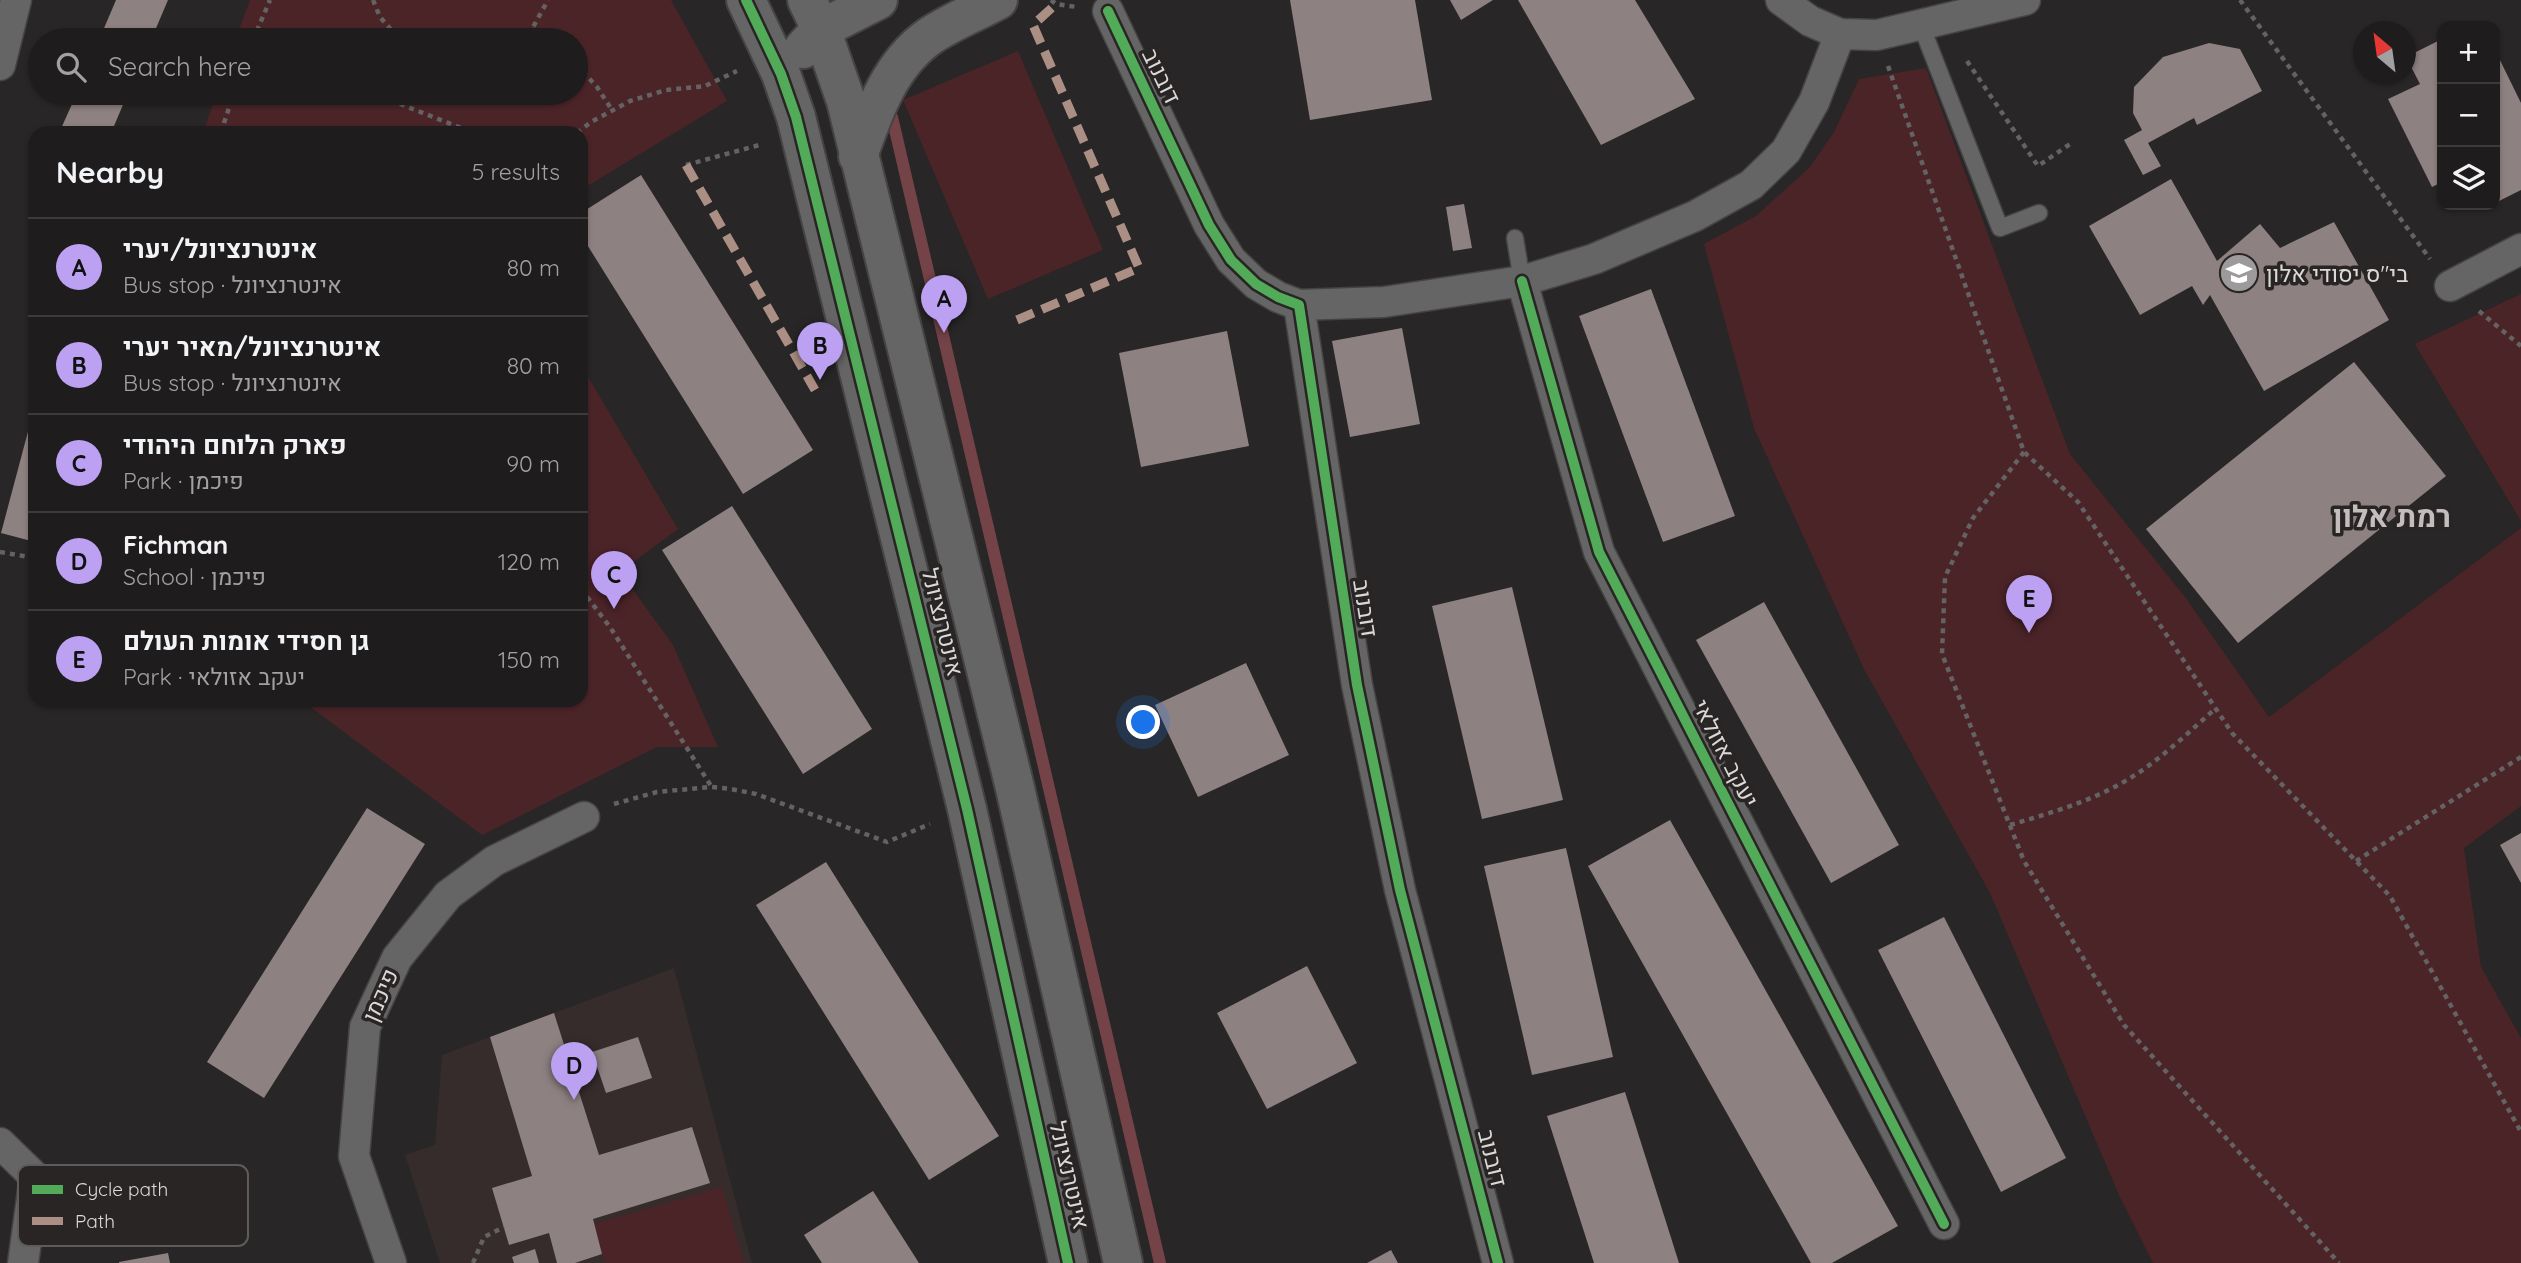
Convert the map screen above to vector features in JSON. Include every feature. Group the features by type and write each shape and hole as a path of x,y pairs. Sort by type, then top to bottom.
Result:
{"street":[{"path":"0,65 16,0"},
{"name":"אינטרנציונל","path":"746,0 780,74 800,134 967,809 1068,1263"},
{"path":"878,0 814,15 780,74 839,75 931,36 998,0"},
{"path":"1781,0 1810,21 1840,34 1877,35 2025,0"},
{"name":"דובנוב","path":"1108,11 1209,225 1231,260 1256,284 1299,305 1357,685 1400,890 1498,1263"},
{"name":"אינטרנציונל","path":"814,15 839,75 1015,788 1123,1263"},
{"path":"1299,305 1384,302 1522,281 1607,254 1695,216 1751,185 1786,151 1814,102 1840,34"},
{"path":"858,156 874,113 893,74 907,55 931,36"},
{"path":"2450,286 2521,249"},
{"name":"יעקב אזולאי","path":"1522,281 1599,552 1944,1224"},
{"name":"פיכמן","path":"391,1263 354,1156 365,1027 397,958 447,895 494,862 597,811"},
{"path":"0,1143 23,1165"}],"lane":[{"path":"1930,22 2000,228 2039,213"},
{"path":"1515,238 1522,281"}],"path":[{"path":"258,28 270,0"},
{"path":"373,0 380,17 390,28"},
{"path":"532,28 548,0"},
{"path":"2240,0 2450,286 2521,346"},
{"path":"1930,22 2038,166 2070,144"},
{"path":"1877,35 2024,452 2078,502 2232,733 2390,896 2521,1132"},
{"path":"588,77 612,110"},
{"path":"588,126 630,101 666,90 705,86"},
{"path":"224,126 230,105"},
{"path":"403,105 456,126"},
{"path":"686,165 800,134"},
{"path":"2024,452 1973,518 1945,577 1942,654 2024,860 2124,1026 2339,1263"},
{"path":"0,552 28,557"},
{"path":"588,598 610,627 711,787"},
{"path":"2010,825 2075,805 2127,780 2174,746 2216,708"},
{"path":"2356,860 2521,757"},
{"path":"597,811 657,792 711,787 756,794 887,842 967,809"},
{"path":"473,1263 484,1237 505,1227"}],"shaded area":[{"path":"250,0 671,0 727,101 588,186 588,126 205,126 213,105 588,105 588,28 240,28"},
{"path":"1018,51 1103,250 988,299 903,100"},
{"path":"1926,68 2070,454 2185,597 2269,717 2521,528 2521,806 2464,848 2481,967 2521,1038 2521,1263 2153,1263 2119,1195 1990,893 1864,669 1754,428 1704,244 1756,216 1809,168 1834,132 1859,79"},
{"path":"2521,294 2521,521 2415,344"},
{"path":"588,377 678,529 620,572 673,645 718,747 657,747 482,835 310,707 588,707"},
{"path":"674,968 752,1263 440,1263 405,1155 435,1145 442,1055"},
{"path":"722,1187 744,1263 605,1263 594,1224"}],"building":[{"path":"116,0 168,0 156,28 104,28"},
{"path":"1290,0 1415,0 1432,100 1310,120"},
{"path":"1450,0 1493,0 1461,20"},
{"path":"1518,0 1635,0 1695,99 1601,145"},
{"path":"2437,42 2437,184 2432,187 2388,99 2420,84 2416,76 2416,52"},
{"path":"2209,43 2240,49 2262,91 2197,125 2194,118 2148,143 2161,166 2143,175 2124,140 2142,130 2133,113 2134,87 2163,57"},
{"path":"2500,60 2521,103 2521,190 2500,200"},
{"path":"72,105 123,105 114,126 62,126"},
{"path":"641,175 813,450 743,494 588,246 588,209"},
{"name":"בי\"ס יסודי אלון","path":"2171,179 2217,261 2260,224 2280,248 2334,222 2389,320 2264,391 2210,295 2203,305 2192,286 2140,315 2089,226"},
{"path":"1464,204 1472,248 1453,251 1446,207"},
{"path":"1651,289 1735,516 1663,542 1579,316"},
{"path":"1402,328 1420,424 1350,437 1332,341"},
{"path":"1227,331 1249,446 1141,467 1119,353"},
{"path":"2354,362 2446,476 2238,643 2146,529"},
{"path":"28,432 28,540 1,533"},
{"path":"732,506 872,729 803,774 662,550"},
{"path":"1512,587 1563,800 1482,819 1432,606"},
{"path":"1764,602 1899,845 1831,883 1696,640"},
{"path":"1246,663 1289,755 1198,797 1155,705"},
{"path":"367,808 425,844 264,1098 207,1062"},
{"path":"1670,820 1898,1226 1832,1263 1811,1263 1588,866"},
{"path":"2521,833 2521,883 2500,845"},
{"path":"1566,848 1613,1057 1532,1075 1484,866"},
{"path":"826,862 999,1136 929,1180 756,905"},
{"path":"1944,917 2066,1158 2001,1192 1878,950"},
{"path":"1307,966 1357,1063 1267,1109 1217,1013"},
{"path":"554,1013 599,1155 692,1127 710,1183 593,1219 602,1254 575,1263 557,1263 549,1233 509,1245 492,1188 532,1176 490,1037"},
{"path":"638,1037 652,1078 606,1093 592,1052"},
{"path":"1625,1092 1679,1263 1594,1263 1547,1116"},
{"path":"873,1191 919,1263 822,1263 804,1235"},
{"path":"535,1249 539,1263 514,1263 512,1257"},
{"path":"1391,1250 1398,1263 1367,1263"},
{"path":"168,1253 170,1263 119,1263 119,1262"}],"waterway":[{"path":"892,117 1160,1263"}],"marked path":[{"path":"1017,320 1139,268 1033,25 1056,4"},
{"path":"686,165 815,390"}],"cycle path":[{"path":"746,0 781,74 796,117 967,809 1068,1263"},
{"path":"1108,11 1209,225 1231,260 1256,284 1299,305 1357,685 1400,890 1498,1263"},
{"path":"1522,281 1599,552 1944,1224"}],"place":[{"name":"בי\"ס יסודי אלון","path":"2239,273"},
{"name":"אינטרנציונל/יערי","path":"944,333"},
{"name":"אינטרנציונל/מאיר יערי","path":"820,380"},
{"name":"פארק הלוחם היהודי","path":"614,609"},
{"name":"גן חסידי אומות העולם","path":"2029,633"},
{"name":"Fichman","path":"574,1100"}],"district":[{"name":"רמת אלון","path":"2392,516"}]}
